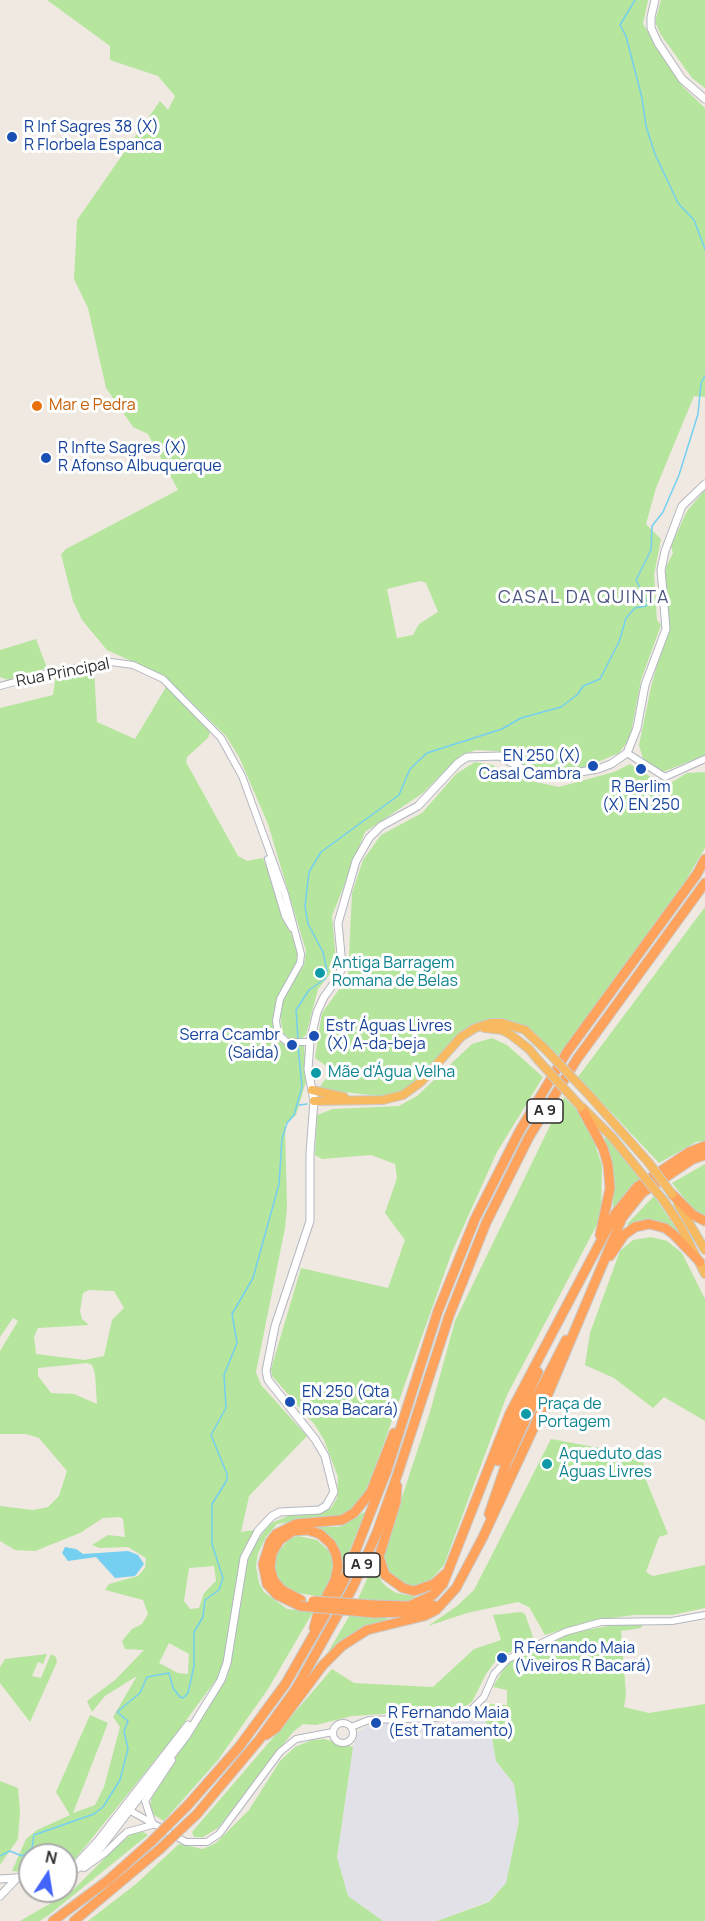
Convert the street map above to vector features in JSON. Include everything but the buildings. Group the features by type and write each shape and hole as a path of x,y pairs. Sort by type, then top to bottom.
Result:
{"highway":[{"name":"A 9","path":"53,1921 107,1881 188,1805 245,1740 310,1643 343,1582 366,1528 438,1311 475,1219 519,1131 567,1052 697,874 705,859"},
{"name":"A 9","path":"74,1921 160,1849 196,1814 259,1740 317,1653 353,1587 377,1532 449,1316 486,1223 529,1137 583,1050 705,883"},
{"path":"314,1101 383,1100 403,1095 421,1082 461,1037 475,1028 491,1023 515,1026 536,1038 649,1163 672,1194 705,1250"},
{"path":"475,1028 502,1030 529,1048 581,1107 612,1137 664,1201 705,1274"},
{"path":"312,1090 359,1100"},
{"path":"581,1107 603,1148 610,1188 607,1210 594,1252"},
{"path":"374,1609 409,1606 422,1602 443,1584 510,1413 594,1252 621,1206 637,1186 689,1152 705,1146"},
{"path":"259,1740 276,1728 323,1665 354,1637 383,1624 424,1616 436,1610 456,1588 483,1537 535,1425 609,1244 632,1203 671,1173 705,1155"},
{"path":"672,1194 693,1215 705,1221"},
{"path":"599,1273 624,1235 635,1227 650,1224 665,1228 674,1234 700,1262"},
{"path":"404,1415 387,1445 371,1492 354,1513 342,1520 296,1524 276,1534 270,1542 263,1564 267,1584 277,1595 302,1603 410,1612 446,1599"},
{"path":"398,1473 396,1502 380,1557 385,1575 403,1588 414,1591 425,1588 444,1575 454,1560"},
{"path":"302,1603 282,1590 274,1581 270,1568 272,1553 280,1540 293,1531 308,1530 320,1534 331,1544 338,1566 335,1580 318,1613 310,1643"}],"main road":[{"path":"655,0 651,28 658,43 682,79 705,99"},
{"path":"127,1808 187,1735 225,1672 248,1546 272,1516 297,1509 319,1510 326,1506 334,1492 325,1456 315,1439 272,1385 266,1371 275,1326 310,1221 310,1153 314,1101 308,1069 310,1042 317,1012 324,997 339,976 342,965 338,923 342,901 356,861 369,838 381,826 418,806 458,763 466,758 500,756 526,771 556,776 598,769 611,764 627,753 637,728 645,685 666,629 661,570 665,551 682,506 705,484"},
{"path":"78,1866 91,1858 204,1706"},
{"path":"2,1893 2,1879 17,1878"},
{"path":"2,1893 17,1878"}],"street":[{"name":"Rua Principal","path":"0,686 48,673 111,662 134,665 156,674 221,738 242,776 285,916 295,933 301,960 283,991 276,1021 280,1037 292,1042 310,1042"},
{"path":"627,753 664,777 705,759"},
{"path":"351,1727 352,1736 346,1743 336,1741 333,1732 336,1726 342,1723 351,1727 369,1720 435,1718 471,1710 484,1697 494,1674 508,1659 521,1650 565,1632 601,1623 672,1621 705,1615"},
{"path":"127,1808 186,1842 207,1842 219,1834 280,1752 296,1739 333,1732"},
{"path":"153,1825 146,1801 149,1792 187,1735"},
{"path":"78,1870 105,1853 127,1832 153,1825"}],"shaded area":[{"path":"478,1713 490,1727 496,1761 514,1784 519,1821 506,1883 489,1901 437,1921 383,1921 348,1896 337,1857 353,1747 358,1732 369,1725 385,1723 407,1725 457,1722"}],"green space":[{"path":"47,0 648,0 643,24 682,86 705,108 705,397 694,396 656,488 646,524 661,539 654,575 657,620 661,625 641,680 630,738 619,753 586,767 563,772 530,768 498,751 476,750 461,755 423,793 365,832 332,916 336,960 334,969 318,989 306,1035 302,1038 289,1038 283,1033 280,1016 285,992 304,965 306,951 268,824 239,757 226,736 164,676 107,650 82,620 73,601 61,554 66,549 178,490 148,434 133,427 106,388 88,308 74,279 77,220 160,101 168,110 175,96 158,76 110,60 110,46","holes":["420,581 426,583 438,612 419,624 413,635 397,638 387,589"]},
{"path":"661,0 705,0 705,88 692,78 661,35 655,22"},
{"path":"705,490 705,755 663,772 643,759 639,745 651,687 669,621 665,593 666,567 673,553 671,546 687,511"},
{"path":"36,639 47,668 8,680 0,677 0,650"},
{"path":"94,668 97,722 135,739 166,687 210,732 208,738 187,757 186,762 238,856 247,861 263,858 299,960 277,999 273,1027 275,1038 282,1043 304,1046 307,1078 296,1115 285,1124 287,1207 285,1228 256,1372 261,1385 307,1436 249,1496 241,1532 255,1530 244,1548 224,1669 173,1738 78,1856 78,1843 24,1843 37,1830 70,1815 56,1792 90,1715 108,1723 73,1813 95,1805 104,1787 120,1727 113,1717 137,1676 105,1696 92,1712 87,1701 115,1680 144,1650 125,1649 122,1641 132,1629 142,1624 148,1614 143,1600 105,1590 109,1584 138,1576 145,1568 146,1558 128,1547 100,1548 92,1545 108,1535 125,1537 123,1519 120,1517 103,1518 80,1533 35,1551 15,1550 0,1541 0,1506 33,1510 48,1507 59,1496 67,1471 39,1438 26,1434 0,1434 0,1351 18,1321 13,1318 0,1337 0,708 53,695 56,674","holes":["89,1290 114,1291 124,1308 112,1320 104,1356 84,1360 36,1354 34,1337 38,1328 89,1325 82,1319 80,1311 83,1293","87,1363 92,1365 95,1374 97,1404 74,1394 51,1393 38,1376 38,1368","214,1566 216,1581 204,1593 199,1608 190,1609 184,1601 189,1568","169,1643 189,1654 188,1674 178,1673 159,1663"]},
{"path":"475,762 492,765 521,779 559,787 614,772 630,764 662,784 669,784 687,773 705,772 705,848 682,887 558,1056 536,1034 517,1024 475,1024 456,1036 414,1084 398,1093 379,1096 326,1090 320,1086 329,1075 329,1068 315,1058 319,1031 322,1013 348,977 352,893 363,860 381,835 422,813 456,774"},
{"path":"705,907 705,1141 696,1142 659,1163 578,1077"},
{"path":"492,1038 507,1045 543,1077 497,1152 452,1252 364,1499 351,1511 341,1515 277,1524 266,1537 258,1553 256,1566 259,1583 264,1592 287,1609 313,1612 268,1689 218,1760 164,1821 154,1815 150,1806 153,1791 227,1677 248,1555 269,1524 293,1514 322,1513 331,1508 337,1498 338,1477 324,1440 315,1425 272,1376 271,1369 301,1268 388,1288 405,1240 385,1213 397,1178 395,1164 371,1155 322,1159 315,1155 317,1115 333,1109 399,1106 417,1096 472,1044"},
{"path":"564,1097 578,1111 592,1135 602,1166 601,1217 507,1395 444,1565 429,1582 411,1587 401,1584 387,1571 384,1552 430,1412 455,1321"},
{"path":"606,1136 641,1180 613,1213 612,1161 604,1140"},
{"path":"705,1164 705,1217 697,1214 672,1183"},
{"path":"654,1196 682,1237 670,1226 654,1220 634,1222 629,1226 627,1224"},
{"path":"651,1237 667,1241 682,1253 705,1299 705,1421 664,1397 653,1408 614,1378 585,1365 590,1333 620,1251 633,1240"},
{"path":"551,1439 643,1456 644,1475 668,1534 659,1537 646,1572 653,1576 705,1565 705,1608 672,1615 634,1615 590,1621 545,1635 529,1607 518,1602 467,1613 428,1626 457,1606 474,1590"},
{"path":"366,1511 344,1564 340,1554 318,1527 339,1527"},
{"path":"298,1536 317,1540 331,1553 334,1572 323,1597 292,1592 280,1583 274,1571 276,1555 289,1539"},
{"path":"376,1559 381,1581 387,1587 396,1593 418,1597 418,1600 402,1603 358,1599"},
{"path":"521,1612 525,1614 534,1640 497,1659 486,1674 472,1702 461,1709 352,1716 316,1725 303,1724 293,1732 218,1828 203,1837 194,1837 192,1832 332,1669 354,1683 433,1687 474,1649 501,1640 493,1615"},
{"path":"350,1615 387,1618 388,1621 376,1623 357,1632 325,1657"},
{"path":"620,1624 643,1624 641,1628 621,1631 626,1694 624,1707 649,1713 705,1704 705,1921 437,1921 489,1902 506,1883 519,1821 514,1784 496,1761 490,1727 478,1713 487,1704 507,1705 507,1690 493,1687 506,1665 525,1652 574,1632"},
{"path":"47,1654 43,1664 38,1662 32,1676 41,1678 51,1654 56,1657 57,1662 30,1722 0,1683 0,1667 5,1659"},
{"path":"324,1739 353,1747 337,1857 348,1896 383,1921 88,1921 136,1884 179,1844 203,1849 216,1843 249,1810 280,1761 295,1747 312,1740"},
{"path":"0,1781 18,1788 20,1811 18,1839 0,1865"},
{"path":"143,1832 148,1835 78,1891 78,1885 133,1833"},
{"path":"18,1857 18,1872 12,1871"},
{"path":"51,1903 64,1903 40,1921 20,1921"}],"water":[{"path":"65,1547 76,1549 83,1554 128,1551 138,1555 144,1564 135,1576 115,1578 96,1557 68,1561 62,1553"}],"waterway":[{"path":"635,0 620,25 626,36 642,98 646,126 655,154 678,203 694,220 705,249"},
{"path":"298,1039 296,1010 309,990 325,979 327,971 323,952 308,924 305,906 309,872 321,852 399,795 410,769 427,753 502,729 521,718 561,707 578,694 583,686 600,679 619,642 626,618 635,608 646,606 648,603 636,580 651,550 652,526 663,512 679,475 698,414 701,383 705,376"},
{"path":"0,1856 10,1851 22,1856 32,1848 34,1835 94,1814 103,1807 120,1780 128,1749 124,1731 128,1721 117,1712 140,1693 147,1677 169,1673 173,1688 180,1697 183,1698 188,1693 194,1666 194,1632 203,1617 205,1600 219,1590 223,1578 212,1544 212,1504 227,1480 227,1474 211,1435 226,1408 224,1375 237,1343 232,1314 253,1278 279,1184 282,1139 287,1123 294,1115 302,1087 298,1046"},
{"path":"299,1105 307,1104"}],"place":[{"name":"R Inf Sagres 38 (X) R Florbela Espanca","path":"12,137"},
{"name":"Mar e Pedra","path":"37,406"},
{"name":"R Infte Sagres (X) R Afonso Albuquerque","path":"46,458"},
{"name":"EN 250 (X) Casal Cambra","path":"593,766"},
{"name":"R Berlim (X) EN 250","path":"641,769"},
{"name":"Antiga Barragem Romana de Belas","path":"320,973"},
{"name":"Estr Águas Livres (X) A-da-beja","path":"314,1036"},
{"name":"Serra Ccambr (Saida)","path":"292,1045"},
{"name":"Mãe d'Água Velha","path":"316,1073"},
{"name":"EN 250 (Qta Rosa Bacará)","path":"290,1402"},
{"name":"Praça de Portagem","path":"526,1414"},
{"name":"Aqueduto das Águas Livres","path":"547,1464"},
{"name":"R Fernando Maia (Viveiros R Bacará)","path":"502,1658"},
{"name":"R Fernando Maia (Est Tratamento)","path":"376,1723"}],"district":[{"name":"CASAL DA QUINTA","path":"584,598"}]}
